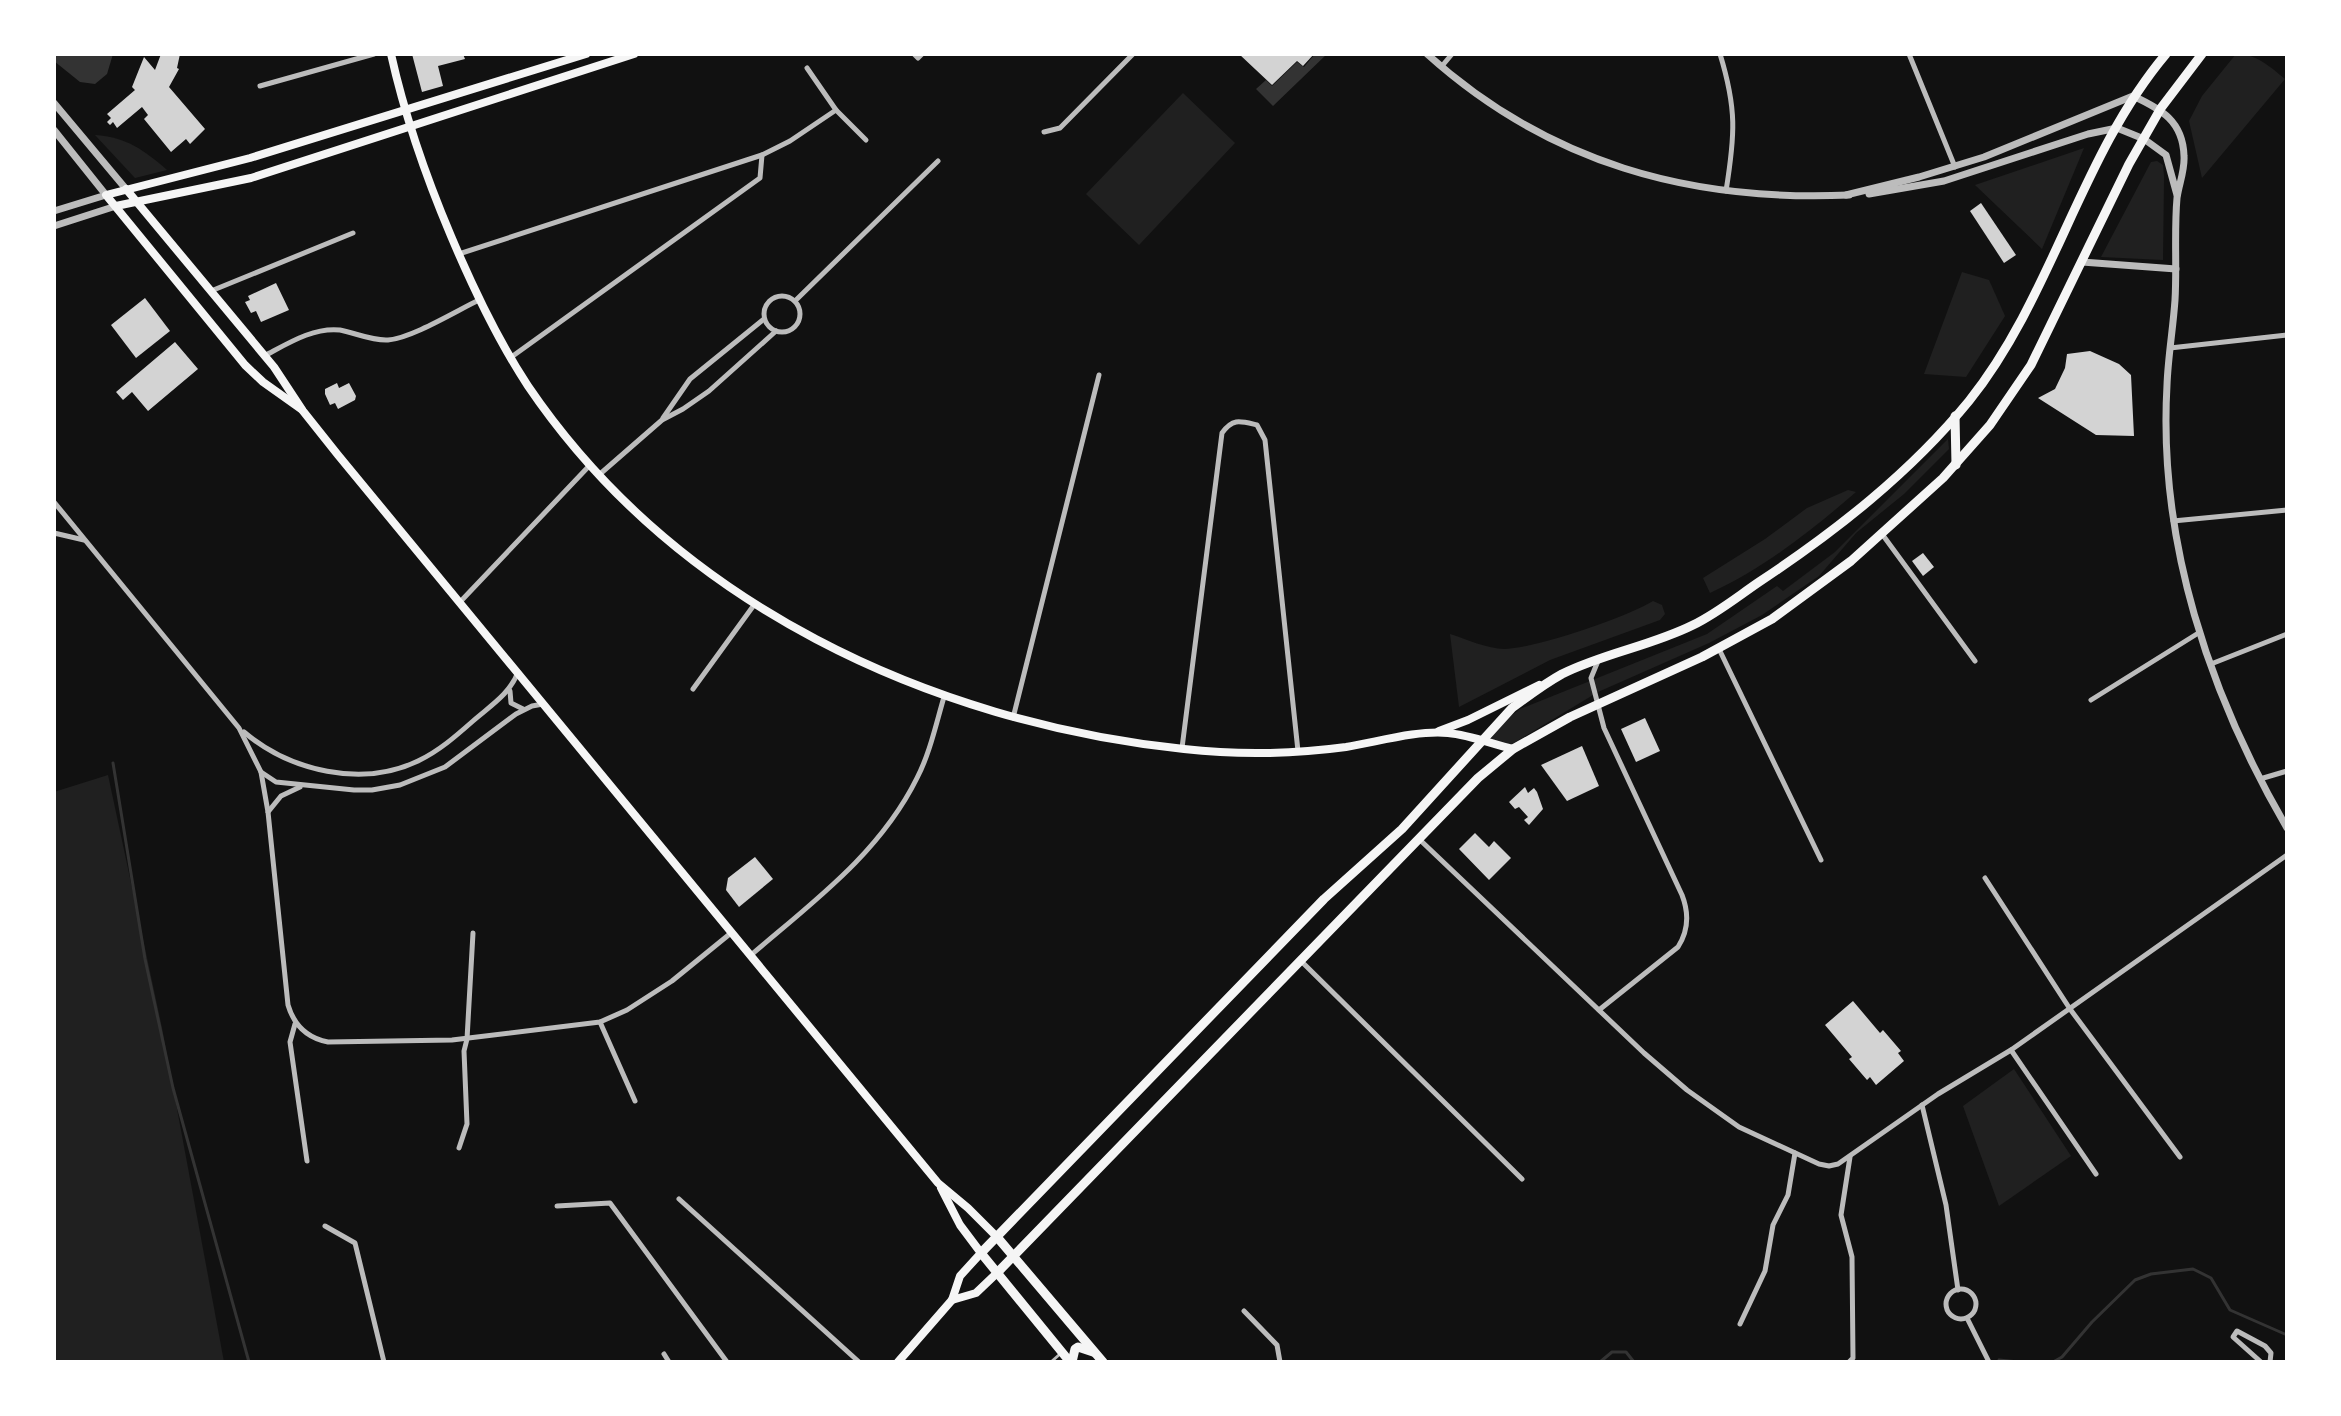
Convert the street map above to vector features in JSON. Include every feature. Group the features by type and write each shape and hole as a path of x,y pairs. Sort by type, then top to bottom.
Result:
{"main road":[{"path":"391,54 410,127 459,254 510,358 549,416 590,464 647,521 754,605 868,666 944,697 1013,718 1105,740 1182,749 1298,751 1448,733 1513,749"},
{"path":"303,411 245,365 106,195 231,164 586,54"},
{"path":"116,206 251,178 634,54"},
{"path":"1432,733 1468,720 1598,660 1696,624 1829,534 1875,496 1955,416 1993,368 2029,304 2133,96 2166,54"},
{"path":"952,1300 976,1293 997,1273 1478,778 1513,749 1596,704 1719,649 1799,601 1882,534 1956,465 2025,376 2113,196 2161,108 2202,54"},
{"path":"126,189 282,377 303,411 938,1183 997,1237 1099,1358"},
{"path":"1955,416 1956,465"},
{"path":"898,1362 952,1300 960,1276 981,1253 1324,899 1402,829 1512,708 1562,675"},
{"path":"938,1183 960,1225 1071,1362"},
{"path":"1071,1362 1078,1347 1099,1358"}],"street":[{"path":"260,86 374,54"},
{"path":"1044,132 1060,128 1133,54"},
{"path":"1427,54 1511,118 1588,157 1656,179 1726,191 1786,196 1890,192 1944,181 2080,136 2117,128 2144,139 2166,155 2177,196"},
{"path":"1442,67 1452,54"},
{"path":"1720,54 1731,91 1735,121 1726,191"},
{"path":"1909,54 1955,167"},
{"path":"807,68 836,110 866,140"},
{"path":"1846,195 1955,167 2025,142 2133,96 2161,108 2175,127 2185,156 2177,196 2176,269 2165,417 2173,521 2184,577 2211,664 2260,779 2287,828"},
{"path":"54,103 126,189"},
{"path":"459,254 762,155 790,141 836,110"},
{"path":"54,130 106,195 54,211"},
{"path":"510,358 760,178 762,155"},
{"path":"795,301 938,161"},
{"path":"54,226 116,206"},
{"path":"211,291 353,233"},
{"path":"2082,262 2176,269"},
{"path":"600,474 662,420 709,391 776,331 788,331 798,324 800,312 795,301 786,296 775,297 767,304 764,319 690,379 662,420"},
{"path":"264,356 304,336 324,330 381,340 401,338 480,299"},
{"path":"764,319 776,331"},
{"path":"2170,348 2287,335"},
{"path":"1013,718 1099,375"},
{"path":"1182,749 1222,433 1228,424 1238,420 1257,425 1265,440 1298,751"},
{"path":"461,601 590,464"},
{"path":"54,502 239,728 261,772 287,998 296,1023 311,1037 328,1042 467,1039 600,1022 627,1010 672,981 732,932"},
{"path":"2173,521 2287,510"},
{"path":"54,533 85,541"},
{"path":"1882,534 1975,661"},
{"path":"693,689 754,605"},
{"path":"2091,700 2200,632"},
{"path":"2211,664 2287,634"},
{"path":"1719,649 1821,860"},
{"path":"1598,660 1591,678 1604,728 1682,895 1687,920 1685,937 1678,947 1599,1010"},
{"path":"239,728 266,748 303,765 359,774 390,771 435,752 510,690 519,671"},
{"path":"510,690 511,703 524,709"},
{"path":"751,955 854,866 889,827 917,778 944,697"},
{"path":"261,772 276,782 372,790 414,780 456,760 524,709 545,704"},
{"path":"2260,779 2287,771"},
{"path":"268,812 281,796 303,786"},
{"path":"1419,838 1662,1069 1739,1127 1829,1166 1838,1164 1922,1105 2011,1050 2287,855"},
{"path":"1985,878 2070,1009 2180,1157"},
{"path":"459,1148 467,1124 464,1051 473,933"},
{"path":"1301,961 1522,1179"},
{"path":"600,1022 635,1101"},
{"path":"296,1023 290,1042 307,1161"},
{"path":"2011,1050 2096,1174"},
{"path":"1922,1105 1946,1205 1958,1290"},
{"path":"1740,1324 1765,1271 1773,1225 1788,1195 1795,1153"},
{"path":"1849,1362 1853,1358 1852,1257 1841,1215 1850,1156"},
{"path":"679,1199 859,1362"},
{"path":"557,1206 610,1203 727,1362"},
{"path":"325,1226 355,1243 384,1362"},
{"path":"1958,1290 1970,1292 1976,1301 1974,1311 1967,1318 1952,1316 1946,1307 1948,1297 1958,1290"},
{"path":"1244,1311 1277,1345 1280,1362"},
{"path":"1967,1318 1989,1362"},
{"path":"2261,1362 2233,1337 2237,1331 2265,1346 2271,1353 2270,1362"},
{"path":"664,1354 669,1362"}],"lane":[{"path":"1051,1362 1062,1353"}],"shaded area":[{"path":"54,54 113,54 107,74 95,84 80,82 54,61"},
{"path":"1315,54 1327,54 1273,106 1256,89 1266,80 1272,86 1297,62 1304,67"},
{"path":"2236,54 2257,58 2285,79 2202,178 2189,121 2202,96"},
{"path":"1183,93 1235,143 1139,245 1086,194"},
{"path":"95,135 116,138 134,146 167,170 135,178"},
{"path":"2084,148 2042,249 1975,185"},
{"path":"2157,161 2163,165 2164,176 2163,260 2101,257 2151,162"},
{"path":"1962,272 1989,280 2005,316 1966,377 1924,374"},
{"path":"1948,439 1949,449 1904,494 1856,533 1819,576 1762,615 1709,643 1598,692 1512,744 1491,742 1494,729 1520,709 1707,634 1777,586 1783,591 1835,552"},
{"path":"1848,490 1856,492 1804,535 1749,572 1710,593 1703,578 1807,508"},
{"path":"1653,601 1662,605 1665,614 1660,620 1550,660 1459,707 1450,634 1491,647 1519,647 1580,631 1623,616"},
{"path":"108,775 162,1028 224,1362 54,1362 54,792"},
{"path":"2014,1069 2071,1156 1999,1206 1963,1106"}],"building":[{"path":"161,54 180,54 179,69 169,87 205,129 190,144 186,139 171,152 144,119 148,115 142,107 117,128 113,122 110,125 107,122 111,118 107,114 135,90 132,87 144,57 155,70"},
{"path":"412,54 463,54 465,59 438,66 443,86 422,92"},
{"path":"1239,54 1314,54 1303,66 1297,61 1272,85"},
{"path":"1981,203 2016,255 2004,263 1970,211"},
{"path":"276,283 289,310 261,322 256,311 251,313 245,302 250,300 248,296"},
{"path":"145,298 170,331 136,358 111,325"},
{"path":"175,342 198,369 148,411 132,392 123,400 116,392"},
{"path":"2090,351 2119,364 2131,375 2134,436 2096,435 2038,398 2055,389 2065,368 2067,354"},
{"path":"337,383 339,388 349,383 356,396 355,400 338,409 335,403 330,405 325,394 325,389"},
{"path":"1923,553 1934,567 1923,576 1912,561"},
{"path":"1645,718 1660,751 1636,762 1621,729"},
{"path":"1582,746 1599,786 1567,801 1541,765"},
{"path":"1525,787 1528,793 1534,788 1543,809 1529,825 1524,820 1528,817 1509,802"},
{"path":"1475,833 1489,847 1494,841 1511,858 1489,880 1459,849"},
{"path":"755,857 773,879 739,907 726,890 728,878"},
{"path":"1853,1001 1880,1033 1883,1030 1901,1051 1898,1053 1904,1061 1876,1085 1870,1077 1867,1080 1849,1059 1852,1057 1825,1025"}],"waterway":[{"path":"113,763 145,959 173,1088 249,1362"},
{"path":"2053,1362 2062,1357 2135,1280 2151,1274 2193,1269 2211,1278 2230,1310 2287,1335"},
{"path":"1600,1362 1612,1352 1626,1352 1634,1362"},
{"path":"1999,1360 2018,1362"}]}
